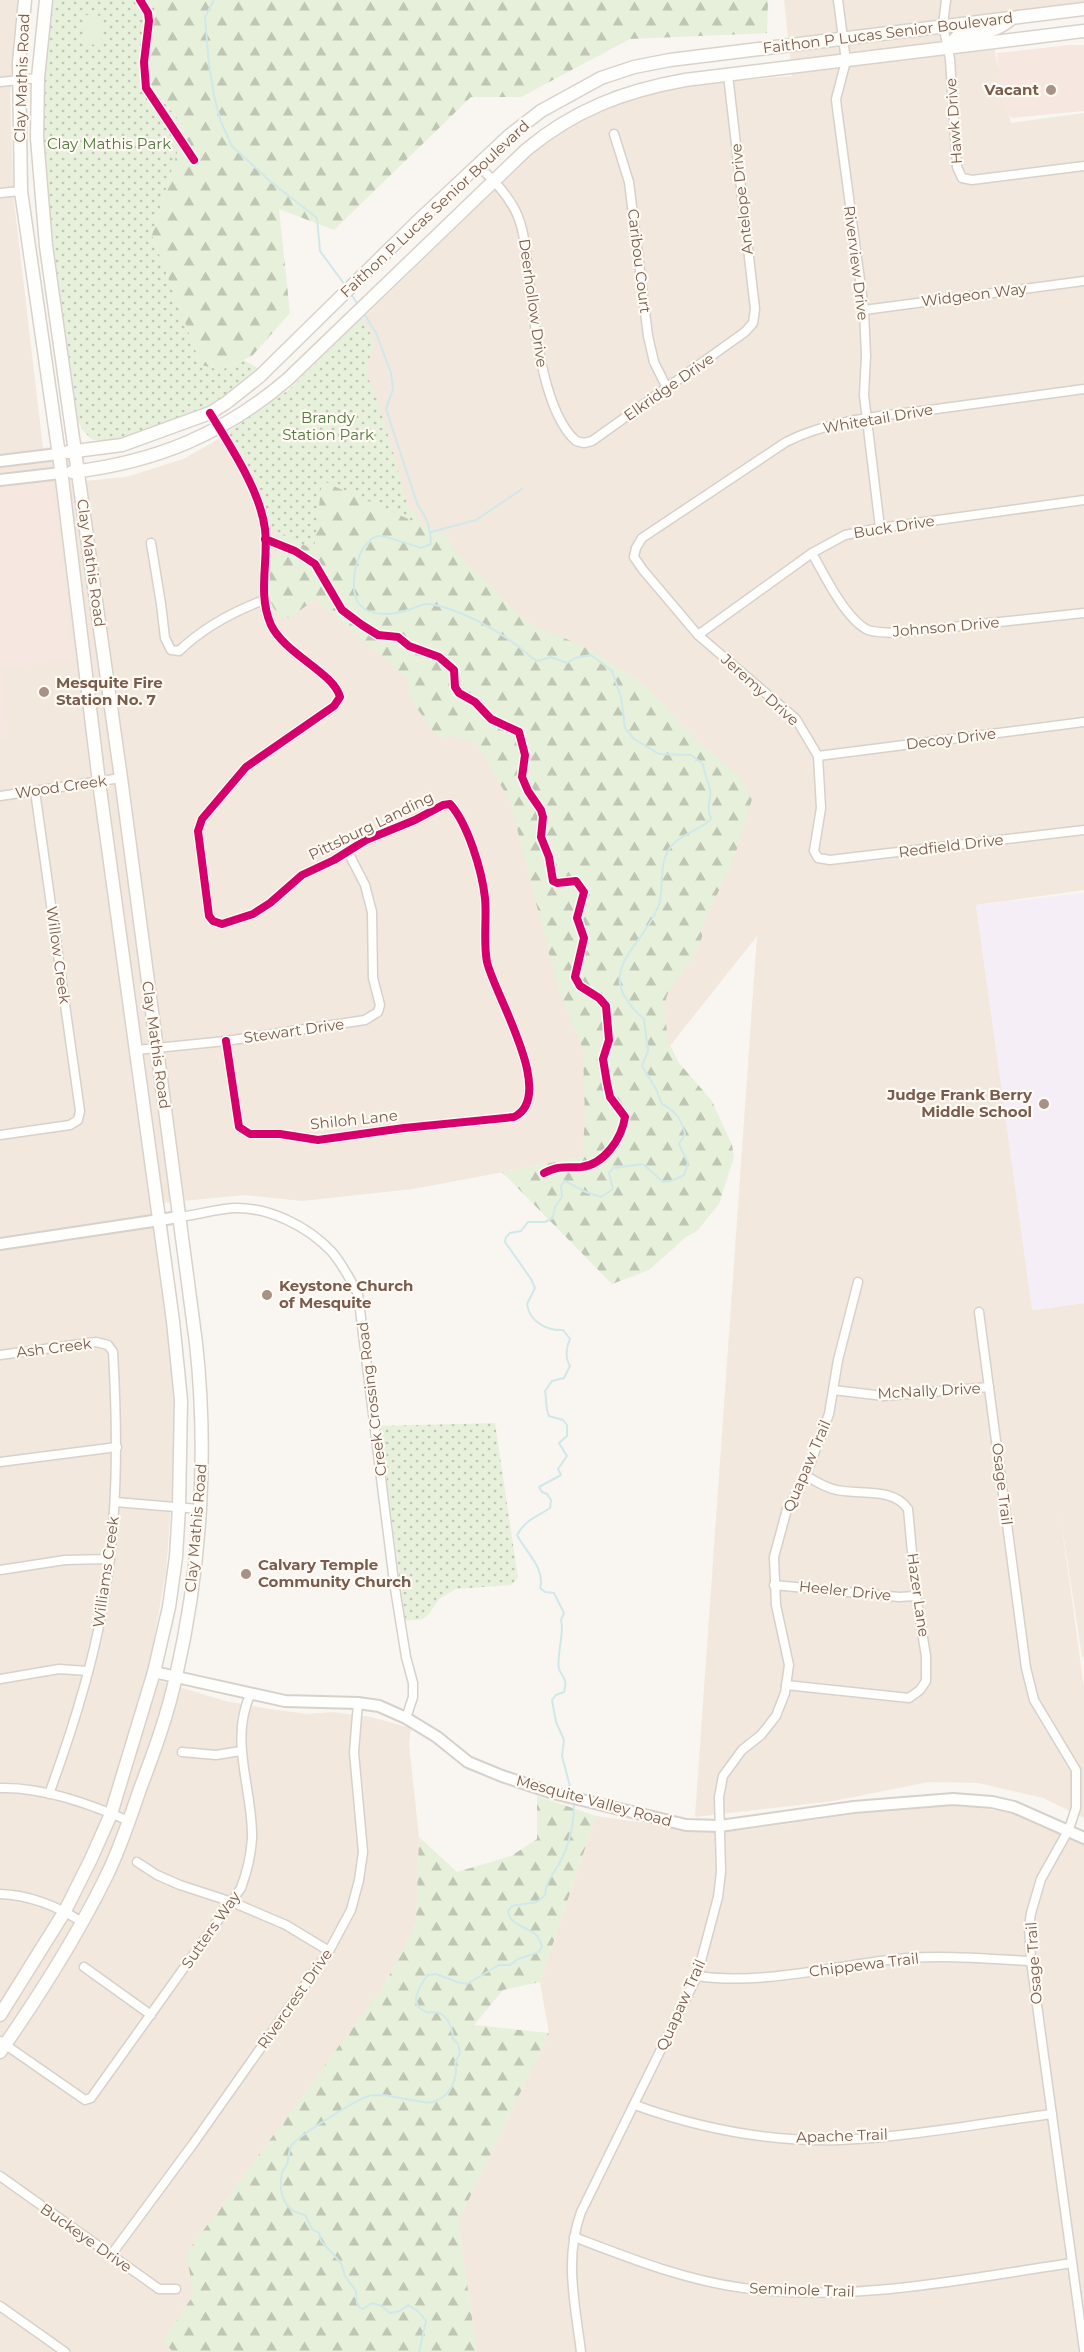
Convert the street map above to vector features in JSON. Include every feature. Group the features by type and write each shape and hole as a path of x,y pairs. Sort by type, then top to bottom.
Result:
{"main road":[{"name":"Clay Mathis Road","path":"0,2015 65,1911 111,1814 154,1672 169,1606 176,1557 181,1400 173,1321 99,782 61,473 21,191 18,137 22,21 26,0"},
{"name":"Clay Mathis Road","path":"2,2046 48,1980 107,1875 158,1741 176,1677 196,1557 202,1461 200,1376 121,778 46,246 37,138 38,78 46,0"},
{"name":"Faithon P Lucas Senior Boulevard","path":"58,454 122,445 210,414 260,376 510,135 541,111 601,78 670,60 1084,9"},
{"path":"948,47 958,36 1000,29 1012,19"},
{"name":"Faithon P Lucas Senior Boulevard","path":"61,473 109,467 149,458 219,429 272,392 547,132 597,105 644,88 729,75 1084,31"},
{"path":"75,592 95,589"},
{"path":"86,676 106,672"},
{"path":"114,892 136,890"}],"street":[{"name":"Riverview Drive","path":"838,0 846,61 836,99 864,310 866,418 880,528"},
{"path":"946,0 944,26 948,47"},
{"name":"Hawk Drive","path":"948,47 957,167 962,178 972,180 1084,166"},
{"name":"Antelope Drive","path":"729,75 754,309 753,323"},
{"path":"0,82 38,78"},
{"name":"Caribou Court","path":"614,134 630,182 648,336 654,362 667,388"},
{"name":"Deerhollow Drive","path":"478,166 494,180 515,210 523,233 542,371 549,393 566,429 571,437 580,443"},
{"path":"0,193 21,191"},
{"name":"Widgeon Way","path":"864,310 1084,281"},
{"name":"Elkridge Drive","path":"580,443 592,441 745,332 753,323"},
{"name":"Whitetail Drive","path":"636,548 642,538 786,442 822,427 866,418 1084,389"},
{"path":"151,543 165,638 171,650 179,651 235,610 264,600 265,529 256,496 210,414"},
{"name":"Faithon P Lucas Senior Boulevard","path":"0,461 58,454"},
{"name":"Faithon P Lucas Senior Boulevard","path":"0,480 61,473"},
{"name":"Buck Drive","path":"698,635 812,553 845,535 880,528 1084,501"},
{"name":"Jeremy Drive","path":"636,548 636,562 698,635 796,719 818,756 821,808 814,851 818,858"},
{"name":"Johnson Drive","path":"812,553 847,611 868,630 896,633 1084,613"},
{"name":"Pittsburg Landing","path":"264,600 272,627 283,643 330,682 340,697 334,706 246,767 202,819 198,831 208,916 219,924 262,910 297,878 348,852 366,840 415,820 443,805 450,804 468,837 479,870 485,897 488,965 520,1044 526,1067 529,1092 524,1110"},
{"name":"Decoy Drive","path":"818,756 1084,722"},
{"name":"Wood Creek","path":"0,796 121,778"},
{"name":"Willow Creek","path":"0,1135 70,1125 78,1120 79,1104 36,791"},
{"name":"Redfield Drive","path":"818,858 830,860 1084,830"},
{"name":"Stewart Drive","path":"136,1050 226,1041 365,1020 378,1012 380,1005 373,978 372,912 365,885 348,852"},
{"name":"Shiloh Lane","path":"226,1041 239,1127 250,1134 280,1134 318,1140 404,1128 514,1117 524,1110"},
{"name":"Creek Crossing Road","path":"0,1244 235,1208 281,1218 314,1236 331,1251 358,1294 394,1582 406,1657 413,1683 413,1697 406,1718"},
{"name":"Quapaw Trail","path":"581,2352 571,2268 574,2237 581,2212 697,1976 718,1897 721,1872 719,1797 723,1776 742,1750 761,1735 776,1716 786,1685 789,1665 776,1605 774,1557 787,1509 806,1476 829,1414 840,1348 858,1282"},
{"name":"Osage Trail","path":"980,1312 1026,1668 1034,1700 1076,1770 1076,1808 1069,1829 1049,1863 1035,1896 1029,1927 1031,1961 1084,2350"},
{"name":"Ash Creek","path":"0,1356 86,1343 108,1345"},
{"name":"Williams Creek","path":"49,1794 75,1721 88,1671 102,1612 110,1559 117,1447 113,1352 108,1345"},
{"name":"McNally Drive","path":"833,1390 884,1396 989,1387"},
{"path":"0,1462 117,1447"},
{"name":"Hazer Lane","path":"786,1685 909,1698 920,1690 926,1681 926,1656 916,1596 908,1509 902,1500 890,1496 836,1490 806,1476"},
{"path":"115,1502 199,1509"},
{"path":"0,1570 65,1560 110,1559"},
{"name":"Heeler Drive","path":"774,1585 899,1597 916,1596"},
{"path":"0,1678 60,1669 88,1671"},
{"name":"Mesquite Valley Road","path":"154,1672 285,1701 358,1702 379,1706 406,1718 436,1737 468,1762 502,1776 553,1793 687,1825 720,1826 854,1807 953,1800 992,1802 1014,1807 1069,1829 1084,1838"},
{"name":"Sutters Way","path":"2,2046 85,2100 91,2098 242,1888 252,1836 241,1751 243,1709 250,1695"},
{"name":"Rivercrest Drive","path":"111,2255 193,2144 329,1951 351,1910 363,1852 354,1752 358,1702"},
{"path":"182,1752 216,1755 241,1751"},
{"path":"0,1788 49,1794 129,1821"},
{"path":"137,1862 157,1875 180,1885 232,1902 286,1925 329,1951"},
{"path":"0,1894 29,1898 65,1911 82,1922"},
{"name":"Chippewa Trail","path":"697,1976 719,1979 784,1975 930,1957 1031,1961"},
{"path":"84,1967 151,2015"},
{"name":"Apache Trail","path":"635,2105 670,2118 736,2133 808,2140 840,2140 906,2133 1052,2114"},
{"name":"Buckeye Drive","path":"0,2176 159,2289 176,2289"},
{"name":"Seminole Trail","path":"574,2237 673,2273 731,2286 777,2292 854,2293 1072,2263"},
{"path":"0,2306 65,2352"}],"shaded area":[{"path":"0,0 19,0 10,96 14,202 43,448 83,444 85,481 126,477 183,459 212,443 290,389 526,160 544,144 587,116 624,100 674,86 792,76 784,0 1084,0 1084,4 987,16 1011,123 1084,113 1084,890 976,905 1034,1310 1084,1303 1084,1656 1082,1657 1060,1513 1084,1688 1084,1818 1043,1798 978,1783 929,1782 833,1801 695,1817 757,936 582,1157 413,1189 302,1201 245,1195 151,1204 173,1377 176,1437 166,1572 147,1677 225,1701 307,1714 332,1712 371,1717 411,1728 409,1744 419,1837 416,1924 386,1982 164,2340 173,2352 0,2352"},
{"path":"1084,45 1084,111 1012,118 1003,106 997,53"},
{"path":"52,483 73,660 1,668 9,738 0,739 0,489"},
{"name":"Judge Frank Berry Middle School","path":"1084,893 1084,1303 1032,1310 976,905"},
{"path":"928,1806 963,1806 1009,1812 1052,1827 1084,1844 1084,2352 477,2352 458,2222 549,2033 540,1982 596,1816 702,1831 737,1831"}],"green space":[{"name":"Clay Mathis Park","path":"49,0 156,0 147,71 151,87 185,127 152,235 201,365 221,370 244,360 259,369 224,396 189,417 108,443 91,439 82,429 74,412 50,243 41,141 42,70"},
{"path":"156,0 768,0 767,33 630,39 521,97 471,97 334,230 279,209 290,313 252,356 221,370 201,365 152,235 185,127 151,86 147,71"},
{"path":"86,15 103,16 100,45 83,44"},
{"name":"Brandy Station Park","path":"362,318 375,343 367,365 367,376 378,400 409,509 416,514 422,525 323,481 314,551 269,527 261,498 225,434 290,389"},
{"path":"322,481 447,536 453,548 470,567 531,623 579,644 647,687 693,737 741,778 752,799 733,862 702,925 702,937 697,951 668,993 664,1005 668,1041 679,1063 712,1101 732,1145 734,1157 719,1204 697,1231 686,1237 649,1270 612,1284 502,1172 582,1157 585,1120 583,1049 558,989 510,801 476,743 453,736 438,738 409,697 407,678 315,599 290,618 283,618 270,600 269,577 281,533 314,550"},
{"path":"495,1423 518,1578 511,1585 456,1589 439,1599 423,1619 405,1621 380,1426"},
{"path":"537,1796 596,1816 540,1982 503,1990 474,2025 549,2033 458,2222 477,2352 173,2352 163,2341 194,2294 186,2254 386,1982 416,1924 419,1837 457,1872 511,1856 537,1839"}],"waterway":[{"path":"214,0 205,17 209,65 221,122 232,146 271,182 317,218 320,251 345,285"},
{"path":"350,292 358,305"},
{"path":"363,312 376,333 391,373 393,389 386,409 418,506 428,523 431,544 421,548 381,536 371,540 364,546 356,566 354,587 359,604 370,612 384,614 427,604 440,606 476,620 499,633 537,661 551,657 567,663 575,658 591,655 612,671 621,697 625,728 634,739 659,754 691,755 703,764 710,789 711,819 682,837 668,851 665,857 659,905 624,961 620,974 621,987 628,1002 644,1019 648,1051 642,1066 662,1104 680,1120 685,1134 679,1144 688,1163 684,1175 663,1182 643,1164 613,1168 609,1173 613,1189 601,1197 565,1181 561,1186 562,1197 555,1207 553,1218 545,1222 528,1222 521,1231 510,1233 505,1242 535,1288 527,1304 531,1316 546,1327 563,1330 570,1339 567,1352 570,1366 564,1378 552,1381 545,1391 549,1416 563,1420 567,1425 567,1436 559,1443 567,1456 558,1469 561,1475 539,1487 551,1500 550,1508 528,1522 517,1535 534,1560 540,1574 540,1588 545,1592 554,1593 564,1613 561,1620 558,1664 565,1687 564,1692 556,1695 552,1700 556,1722 564,1740 562,1756 572,1794"},
{"path":"431,532 476,520 522,489"},
{"path":"419,2352 426,2321 418,2311 408,2305 400,2311 390,2313 382,2306 372,2303 363,2309 360,2308 356,2291 345,2276 341,2263 321,2241 319,2233 312,2229 305,2215 292,2209 284,2200 281,2187 282,2172 295,2141 353,2103 363,2098 383,2095 429,2103 439,2100 452,2086 456,2074 455,2062 460,2054 458,2044 453,2039 451,2026 440,2013 420,2009 416,1999 419,1989 428,1975 436,1974 467,1984 499,1965 510,1965 518,1959 539,1952 542,1946 538,1937 512,1920 508,1911 512,1906 537,1902 545,1895 548,1882 563,1857 568,1842 574,1803"}],"cycle path":[{"path":"140,0 148,13 149,21 144,62 146,88 194,160"},
{"path":"210,413 251,484 262,514 266,541 264,589 271,625 287,645 329,680 340,697 334,706 246,767 202,819 198,831 209,916 213,921 222,924 253,914 270,903 302,875 334,860 366,840 415,820 443,805 450,804 463,823 481,875 485,898 487,962 527,1067 529,1088 526,1106 514,1117 404,1128 318,1140 280,1134 250,1134 239,1127 226,1041"},
{"path":"265,539 295,551 315,564 342,610 362,625 378,635 398,637 409,646 439,657 454,670 455,687 459,693 475,702 491,719 519,732 525,755 522,777 541,810 543,817 541,837 549,857 553,881 557,883 576,881 584,892 577,918 584,938 575,977 580,986 599,998 606,1006 609,1040 603,1059 607,1083 610,1097 625,1117 616,1142 597,1161 581,1167 559,1168 544,1173"}],"place":[{"name":"Vacant","path":"1051,90"},
{"name":"Mesquite Fire Station No. 7","path":"44,692"},
{"name":"Judge Frank Berry Middle School","path":"1044,1104"},
{"name":"Keystone Church of Mesquite","path":"267,1295"},
{"name":"Calvary Temple Community Church","path":"246,1574"}]}
